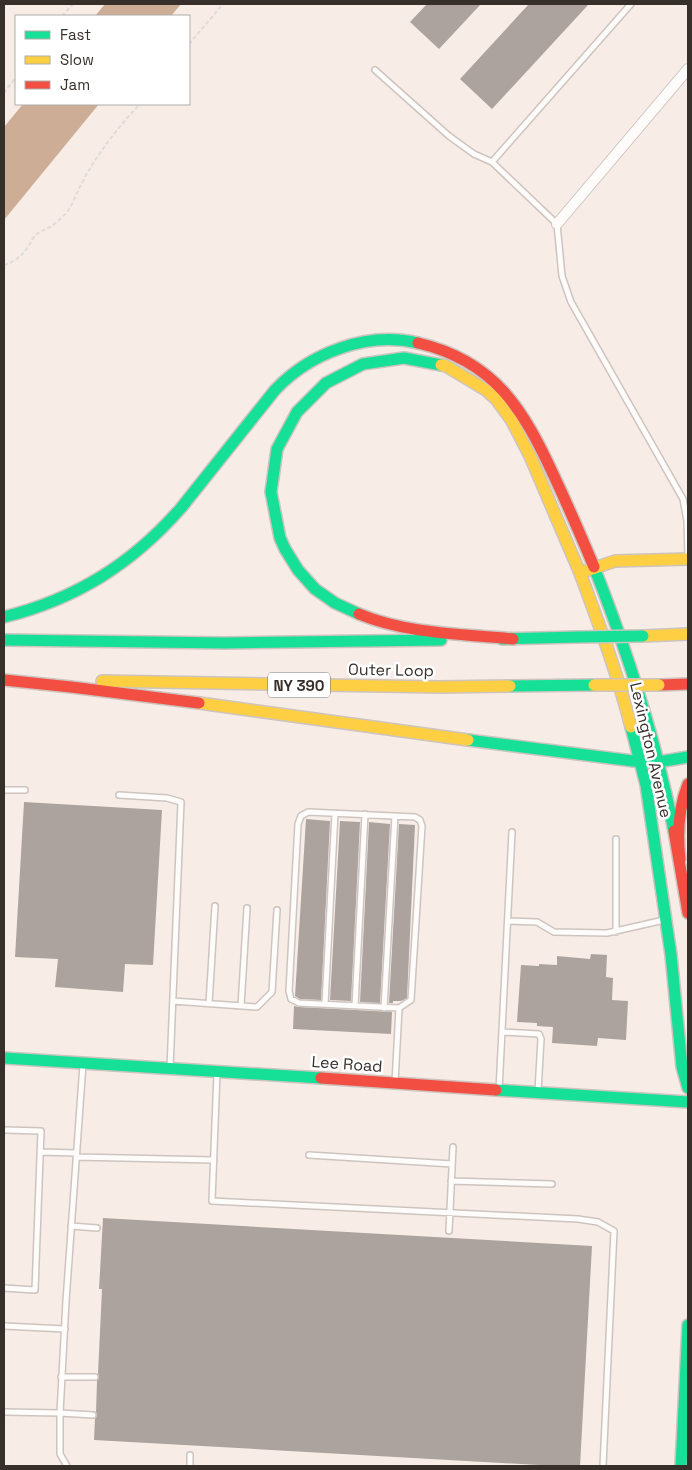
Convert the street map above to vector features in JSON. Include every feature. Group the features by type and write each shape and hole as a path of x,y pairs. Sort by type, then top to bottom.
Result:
{"main road":[{"name":"Lexington Avenue","path":"4,617 33,609 70,595 120,565 152,538 174,516 265,402 285,381 304,366 329,353 355,345 382,341 413,342 447,351 482,371 504,390 520,410 543,452 594,567 629,660 658,762 680,859 688,913"},
{"name":"Lexington Avenue","path":"512,639 394,625 374,619 332,602 310,585 302,575 286,551 278,532 272,513 270,485 274,460 284,432 296,412 310,396 326,383 349,370 386,360 404,359 428,362 452,369 470,378 500,404 516,427 553,507 580,573 611,659 641,762 667,920 682,1067 688,1088"},
{"path":"580,573 609,562 621,560 688,558"},
{"name":"Outer Loop","path":"4,640 234,643 512,639 688,634"},
{"path":"4,679 641,762 688,758"},
{"name":"Outer Loop","path":"4,679 412,687 688,684"},
{"path":"680,859 679,816 681,802 688,784"},
{"name":"Lee Road","path":"4,1058 688,1102"},
{"path":"681,1466 688,1325"}],"street":[{"path":"557,224 688,69"}],"lane":[{"path":"492,162 631,4"},
{"path":"375,70 449,136 474,154 492,162 557,224 562,276 566,289 683,499 687,521 688,558"},
{"path":"4,790 25,790"},
{"path":"119,795 167,798 181,802 170,1069"},
{"path":"308,812 335,813 415,816 420,820 422,826 411,1000 399,1008 299,1003 291,999 289,991 298,824 301,816 308,812"},
{"path":"325,1004 335,813"},
{"path":"355,1006 365,814"},
{"path":"384,1008 395,816"},
{"path":"499,1090 512,832"},
{"path":"616,839 616,932"},
{"path":"210,1004 215,906"},
{"path":"241,1006 247,908"},
{"path":"173,1001 257,1007 272,992 277,910"},
{"path":"508,921 537,922 554,932 607,934 667,920"},
{"path":"395,1084 399,1008"},
{"path":"502,1032 538,1034 541,1039 538,1093"},
{"path":"67,1466 60,1454 61,1377 83,1064"},
{"path":"217,1072 212,1201 578,1219 598,1222 614,1231 603,1466"},
{"path":"4,1130 41,1132 35,1290 4,1288"},
{"path":"450,1231 449,1213 454,1147"},
{"path":"41,1152 214,1160"},
{"path":"309,1155 452,1164"},
{"path":"451,1181 552,1184"},
{"path":"71,1226 97,1228"},
{"path":"4,1326 65,1329"},
{"path":"61,1377 95,1378"},
{"path":"4,1412 93,1415"},
{"path":"190,1454 190,1466"}],"path":[{"path":"63,15 73,4"},
{"path":"190,43 223,4"},
{"path":"4,93 15,77"},
{"path":"4,265 13,262 27,249 33,238 51,226 69,210 83,180 95,161 118,128 139,105"}],"shaded area":[{"path":"105,4 181,4 172,15 96,15"},
{"path":"22,105 98,105 4,220 4,127"}],"building":[{"path":"427,4 481,4 439,49 410,22"},
{"path":"529,4 589,4 492,109 460,79"},
{"path":"24,802 162,810 153,965 125,964 123,992 55,987 58,959 15,957"},
{"path":"306,819 330,821 321,1000 300,999 295,996"},
{"path":"340,821 360,822 351,1001 330,1000"},
{"path":"369,822 390,824 380,1003 360,1002"},
{"path":"399,824 415,825 407,998 389,1003"},
{"path":"591,954 607,955 606,977 613,978 612,1000 628,1001 626,1040 598,1038 597,1046 552,1043 553,1027 537,1026 537,1023 517,1022 521,965 557,965 557,956 590,959"},
{"path":"294,1006 392,1012 391,1034 293,1029"},
{"path":"103,1218 592,1246 580,1466 94,1440 95,1419 97,1415 97,1381 99,1377 102,1289 99,1289"}],"traffic: fast":[{"path":"4,617 55,600 79,589 101,577 143,546 181,508 275,390 305,365 341,348 360,343 379,340 399,340 418,343"},
{"path":"359,614 335,603 315,589 298,570 285,549 280,538 271,492 277,449 297,412 326,383 363,364 404,358 441,365"},
{"path":"594,567 640,698 659,764 674,831"},
{"path":"578,637 643,636"},
{"path":"502,639 578,637"},
{"path":"4,640 225,643 441,640"},
{"path":"510,686 594,685"},
{"path":"631,727 646,785 671,955 682,1067 688,1088"},
{"path":"468,740 641,762 658,762 688,757"},
{"path":"4,1058 321,1078"},
{"path":"496,1090 688,1102"},
{"path":"681,1466 688,1325"}],"traffic: slow":[{"path":"441,365 446,366 486,390 496,399 512,421 530,456 580,573"},
{"path":"631,727 614,669 580,573 615,561 688,559"},
{"path":"643,636 688,634"},
{"path":"102,681 438,687 510,686"},
{"path":"594,685 659,685"},
{"path":"199,703 468,740"}],"traffic: jam":[{"path":"418,343 445,351 487,375 518,409 542,452 594,567"},
{"path":"359,614 396,626 513,639"},
{"path":"4,680 199,703"},
{"path":"659,685 688,684"},
{"path":"680,859 679,821 688,784"},
{"path":"674,831 688,913"},
{"path":"321,1078 496,1090"}]}
